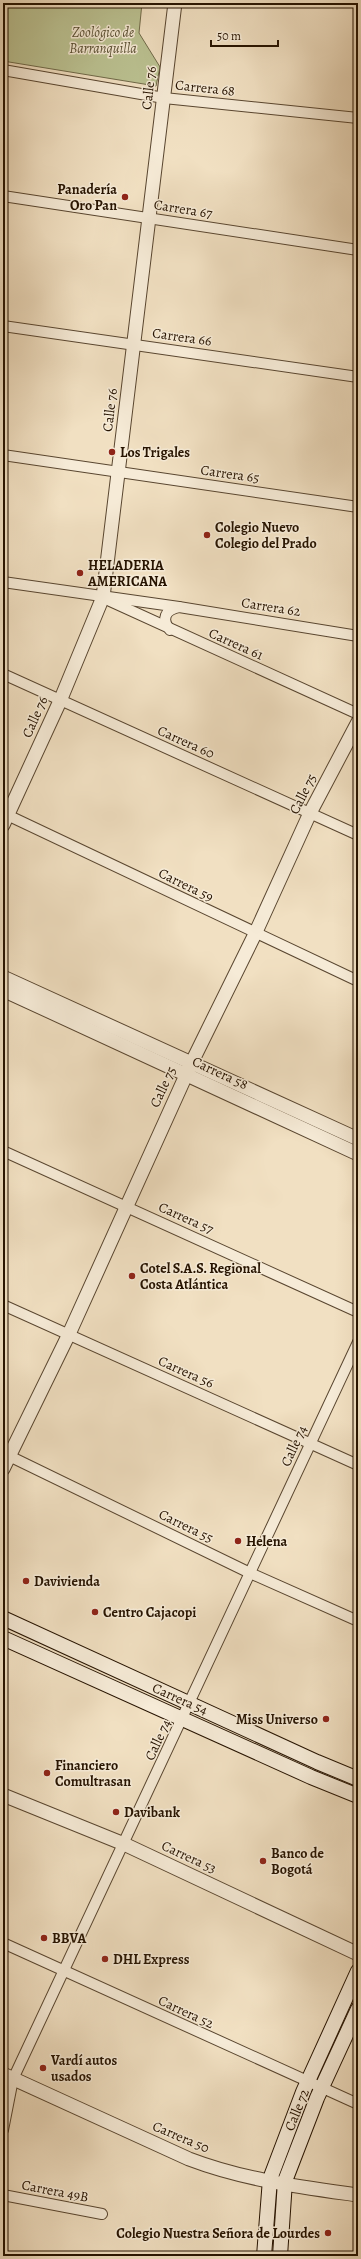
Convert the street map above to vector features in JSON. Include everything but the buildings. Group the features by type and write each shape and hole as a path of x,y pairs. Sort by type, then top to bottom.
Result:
{"main road":[{"name":"Carrera 54","path":"3,1618 317,1762 358,1779"},
{"name":"Carrera 54","path":"3,1638 311,1777 358,1796"},
{"path":"70,1668 77,1652"},
{"path":"311,1777 317,1762"},
{"name":"Calle 72","path":"264,2256 269,2182 308,2082 358,1971"},
{"name":"Calle 72","path":"280,2256 284,2185 322,2088 358,2009"}],"street":[{"name":"Calle 76","path":"5,818 60,701 103,597 175,3"},
{"name":"Carrera 68","path":"3,70 164,98 358,118"},
{"name":"Carrera 67","path":"3,196 358,250"},
{"name":"Carrera 66","path":"3,326 358,377"},
{"name":"Carrera 65","path":"3,455 358,507"},
{"name":"Carrera 62","path":"3,582 103,597 179,606 358,636"},
{"name":"Carrera 61","path":"103,597 170,630 358,714"},
{"path":"170,630 165,623 165,615 170,608 179,606"},
{"name":"Carrera 60","path":"3,674 358,835"},
{"name":"Calle 75","path":"3,1469 6,1454 68,1334 125,1206 192,1062 255,934 310,813 358,722"},
{"name":"Carrera 59","path":"5,818 358,981"},
{"name":"Carrera 58","path":"3,977 51,1006 186,1076 358,1154"},
{"name":"Carrera 58","path":"3,990 51,1006 192,1062 358,1139"},
{"name":"Carrera 57","path":"3,1150 358,1312"},
{"name":"Carrera 56","path":"3,1305 358,1465"},
{"name":"Calle 74","path":"3,2130 8,2077 64,1971 358,1342"},
{"name":"Carrera 55","path":"6,1454 250,1573 358,1621"},
{"name":"Carrera 53","path":"3,1795 124,1844 358,1954"},
{"name":"Carrera 52","path":"3,1943 358,2104"},
{"name":"Carrera 50","path":"8,2077 189,2159 215,2169 284,2185 358,2196"},
{"name":"Carrera 49B","path":"3,2195 102,2214"}],"green space":[{"name":"Zoológico de Barranquilla","path":"3,3 142,3 139,33 160,67 156,86 3,61"}],"place":[{"name":"Panadería Oro Pan","path":"125,197"},
{"name":"Los Trigales","path":"112,452"},
{"name":"Colegio Nuevo Colegio del Prado","path":"207,535"},
{"name":"HELADERIA AMERICANA","path":"80,573"},
{"name":"Cotel S.A.S. Regional Costa Atlántica","path":"132,1276"},
{"name":"Helena","path":"238,1541"},
{"name":"Davivienda","path":"26,1581"},
{"name":"Centro Cajacopi","path":"95,1612"},
{"name":"Miss Universo","path":"326,1719"},
{"name":"Financiero Comultrasan","path":"47,1773"},
{"name":"Davibank","path":"116,1812"},
{"name":"Banco de Bogotá","path":"263,1861"},
{"name":"BBVA","path":"44,1938"},
{"name":"DHL Express","path":"105,1959"},
{"name":"Vardí autos usados","path":"43,2068"},
{"name":"Colegio Nuestra Señora de Lourdes","path":"328,2233"}]}
